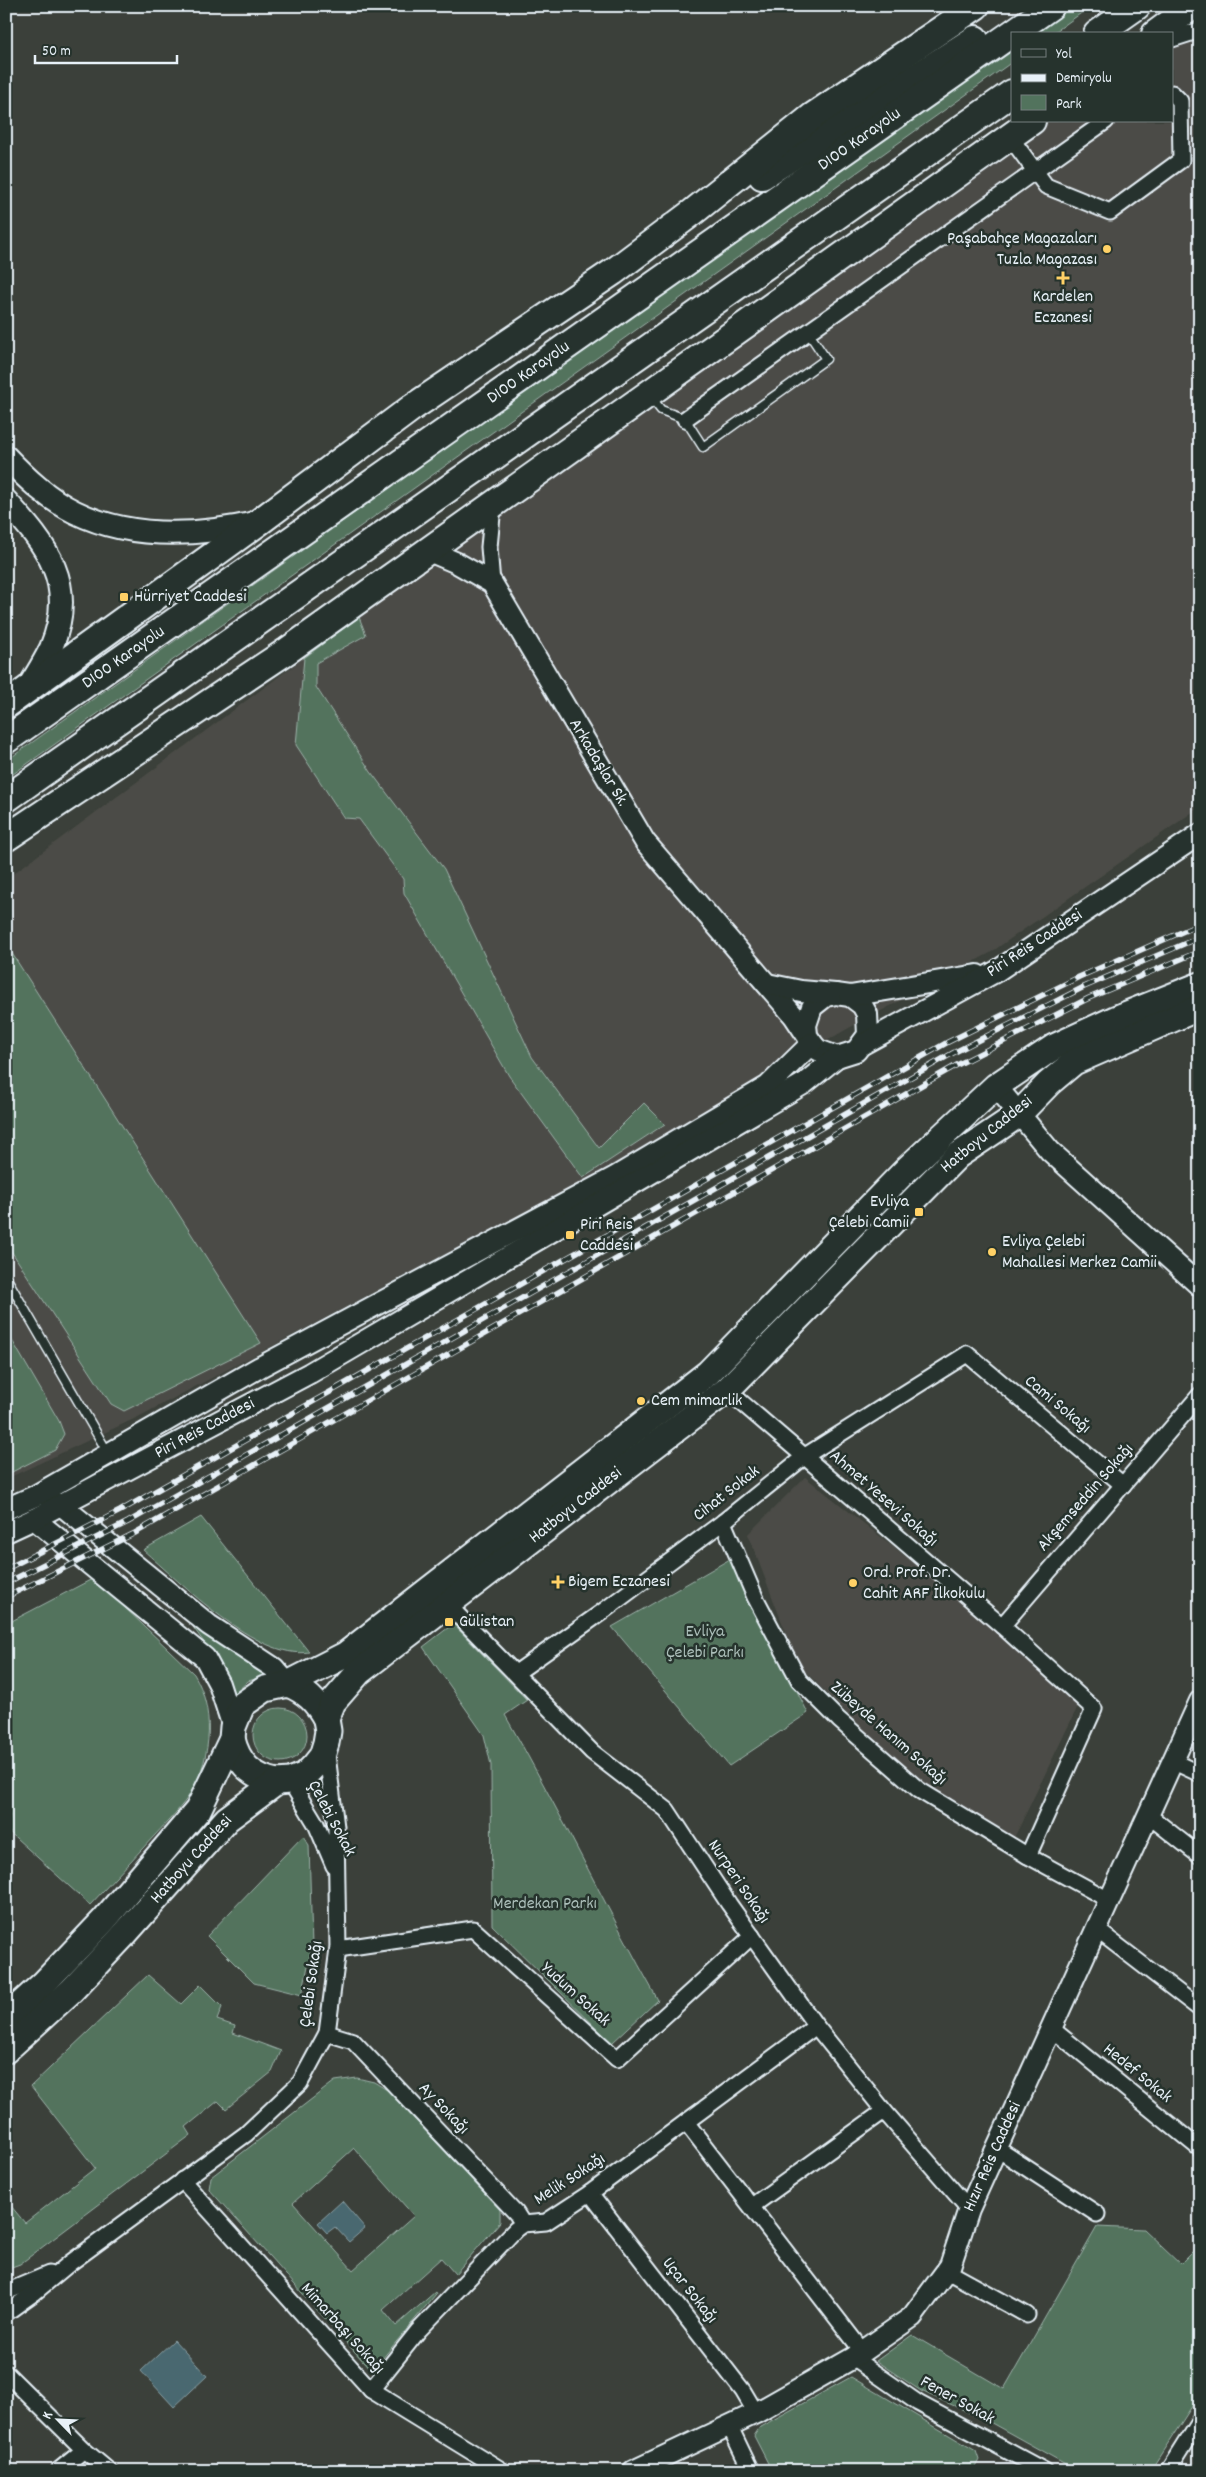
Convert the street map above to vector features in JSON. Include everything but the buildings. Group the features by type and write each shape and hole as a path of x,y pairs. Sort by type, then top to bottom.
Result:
{"highway":[{"path":"614,272 693,212 813,116 976,6"},
{"path":"16,698 260,522 413,408 614,272 1026,6"},
{"name":"D100 Karayolu","path":"1014,32 1051,6"},
{"path":"1100,32 1137,6"},
{"path":"1157,32 1193,6"},
{"name":"D100 Karayolu","path":"6,740 1011,34"},
{"path":"6,800 1011,95"},
{"path":"6,838 287,651 650,395 1031,122"}],"main road":[{"path":"6,457 46,494 74,512 103,523 148,531 188,533 226,530 260,522"},
{"path":"6,501 45,546 53,562 61,597 57,633 50,650 16,698"},
{"name":"Hatboyu Caddesi","path":"6,2018 43,1984 104,1920 198,1810 233,1733 242,1705 254,1694 275,1685 288,1684 345,1656 708,1373 907,1169 996,1086 1054,1047 1117,1018 1200,985"},
{"name":"Hatboyu Caddesi","path":"6,2050 78,1984 227,1818 283,1781 305,1775 314,1766 326,1743 328,1730 326,1719 333,1702 359,1672 727,1390 957,1156 1018,1115 1049,1083 1074,1062 1200,1007"},
{"path":"288,1684 301,1690 311,1698 320,1707 326,1719"},
{"path":"233,1733 235,1751 247,1770 263,1779 283,1781"}],"street":[{"path":"1174,38 1200,30"},
{"path":"1010,137 1046,186 1110,212 1181,160 1180,101 1174,95"},
{"path":"685,419 1105,122"},
{"path":"492,583 489,547 493,506"},
{"name":"Arkadaşlar Sk.","path":"429,551 457,563 492,583 645,842 768,984 809,1039"},
{"name":"Piri Reis Caddesi","path":"863,1044 996,971 1200,834"},
{"path":"768,984 802,991 843,995 862,1005 867,1014 868,1035 856,1051 837,1057 818,1050 809,1039 806,1025 812,1007 826,996 843,995 996,971"},
{"name":"Piri Reis Caddesi","path":"6,1509 34,1496 260,1368 615,1178 768,1086 809,1039"},
{"name":"Piri Reis Caddesi","path":"6,1532 310,1374 805,1083 837,1057"},
{"path":"996,1086 1018,1115 1050,1151 1200,1286"},
{"name":"Cihat Sokak","path":"516,1673 723,1522 805,1456 967,1354"},
{"name":"Cami Sokağı","path":"967,1354 1123,1485"},
{"name":"Ahmet Yesevi Sokağı","path":"727,1390 1002,1626 1094,1709 1028,1856"},
{"name":"Akşemseddin Sokağı","path":"1002,1626 1200,1395"},
{"path":"233,1733 219,1684 205,1658 34,1519 34,1496 60,1505 209,1625 274,1668 288,1684"},
{"name":"Zübeyde Hanım Sokağı","path":"723,1522 755,1597 798,1680 839,1720 919,1790 1028,1856 1109,1900"},
{"name":"Nurperi Sokağı","path":"448,1604 592,1752 667,1810 752,1936 816,2026 884,2111 969,2209"},
{"name":"Hızır Reis Caddesi","path":"634,2471 756,2414 858,2355 912,2317 947,2271 969,2209 996,2148 1200,1701"},
{"name":"Çelebi Sokağı","path":"70,2263 246,2134 300,2083 327,2033 338,1949 338,1874 336,1827 326,1743"},
{"path":"1172,1761 1200,1774"},
{"name":"Çelebi Sokak","path":"283,1781 316,1824 338,1874"},
{"path":"1148,1815 1200,1856"},
{"name":"Yudum Sokak","path":"338,1949 473,1929 617,2059 752,1936"},
{"path":"1096,1929 1200,2009"},
{"name":"Melik Sokağı","path":"371,2390 418,2331 523,2224 546,2222 590,2192 816,2026"},
{"name":"Hedef Sokak","path":"1051,2028 1200,2149"},
{"name":"Ay Sokağı","path":"327,2033 353,2041 516,2213 523,2224"},
{"path":"752,2206 884,2111"},
{"name":"Fener Sokak","path":"686,2122 752,2206 858,2355 918,2403 1044,2471"},
{"path":"996,2148 1096,2214"},
{"name":"Mimarbaşı Sokağı","path":"182,2180 371,2390 503,2471"},
{"name":"Uçar Sokağı","path":"590,2192 743,2391 756,2414"},
{"path":"6,2292 24,2286 70,2263"},
{"path":"6,2313 70,2263"},
{"path":"947,2271 1027,2315"},
{"path":"6,2373 84,2450 109,2471"},
{"path":"1168,2471 1200,2420"},
{"path":"730,2427 751,2471"},
{"path":"58,2471 84,2450"}],"lane":[{"path":"650,395 661,410 685,419 703,447 826,359 808,332"},
{"path":"6,1278 108,1454"}],"shaded area":[{"path":"1200,10 1200,807 990,953 847,1029 589,1178 138,1417 6,1479 6,879 359,617 1045,122 1174,122 1174,32"},
{"name":"Ord. Prof. Dr. Cahit ARF İlkokulu","path":"805,1477 1000,1631 1079,1704 1014,1838 934,1790 885,1752 798,1664 748,1534"}],"green space":[{"path":"1067,6 1091,6 1055,32 1031,32"},
{"path":"1011,46 1011,63 6,779 6,761"},
{"path":"359,617 366,635 316,663 316,687 371,772 444,869 532,1057 599,1148 644,1103 665,1124 583,1178 509,1076 404,893 403,879 359,819 344,818 296,745 304,658"},
{"path":"6,944 261,1343 124,1411 111,1404 6,1243"},
{"path":"6,1330 59,1421 64,1434 55,1450 6,1475"},
{"path":"201,1517 309,1652 289,1652 267,1644 244,1632 198,1599 143,1550"},
{"name":"Evliya Çelebi Parkı","path":"730,1559 808,1713 729,1766 612,1627"},
{"path":"94,1578 194,1674 205,1702 208,1732 204,1762 199,1777 188,1797 90,1905 6,1829 10,1816 6,1800 6,1624"},
{"name":"Merdekan Parkı","path":"453,1624 527,1700 505,1715 658,2000 612,2043 492,1925 491,1765 484,1735 423,1647"},
{"path":"193,1627 266,1676 248,1681 231,1697 208,1648"},
{"path":"280,1708 290,1710 299,1716 305,1725 307,1735 305,1745 299,1754 290,1760 280,1762 270,1760 261,1754 255,1745 253,1735 255,1725 261,1716 270,1710"},
{"path":"303,1836 309,1845 312,1946 302,1995 254,1983 207,1936"},
{"path":"148,1975 181,2004 200,1985 222,2007 217,2020 235,2026 233,2033 281,2051 272,2072 226,2109 218,2101 186,2127 191,2135 20,2264 6,2269 6,2200 25,2223 95,2168 31,2086"},
{"path":"357,2078 374,2082 387,2090 500,2210 500,2222 455,2274 441,2258 383,2310 396,2326 435,2292 436,2294 372,2371 209,2189 211,2177 335,2081","holes":["354,2148 414,2216 353,2270 293,2203"]},
{"path":"1097,2227 1143,2229 1180,2264 1200,2244 1200,2394 1150,2471 1078,2471 986,2420 921,2391 876,2361 912,2335 1004,2389"},
{"path":"851,2377 976,2451 979,2460 973,2471 772,2471 754,2436 760,2427"}],"water":[{"path":"342,2201 365,2228 349,2242 335,2227 327,2233 318,2223"},
{"path":"174,2340 207,2376 174,2407 141,2371"}],"railway":[{"path":"6,1569 120,1511 948,1042 1079,977 1200,924"},
{"path":"6,1583 128,1522 953,1053 1084,987 1200,937"},
{"path":"6,1597 135,1533 957,1065 1089,998 1200,951"}],"place":[{"name":"Paşabahçe Magazaları Tuzla Magazası","path":"1107,249"},
{"name":"Kardelen Eczanesi","path":"1063,278"},
{"name":"Hürriyet Caddesi","path":"124,597"},
{"name":"Evliya Çelebi Camii","path":"919,1212"},
{"name":"Piri Reis Caddesi","path":"570,1235"},
{"name":"Evliya Çelebi Mahallesi Merkez Camii","path":"992,1252"},
{"name":"Cem mimarlik","path":"641,1401"},
{"name":"Bigem Eczanesi","path":"558,1582"},
{"name":"Ord. Prof. Dr. Cahit ARF İlkokulu","path":"853,1583"},
{"name":"Gülistan","path":"449,1622"}]}
